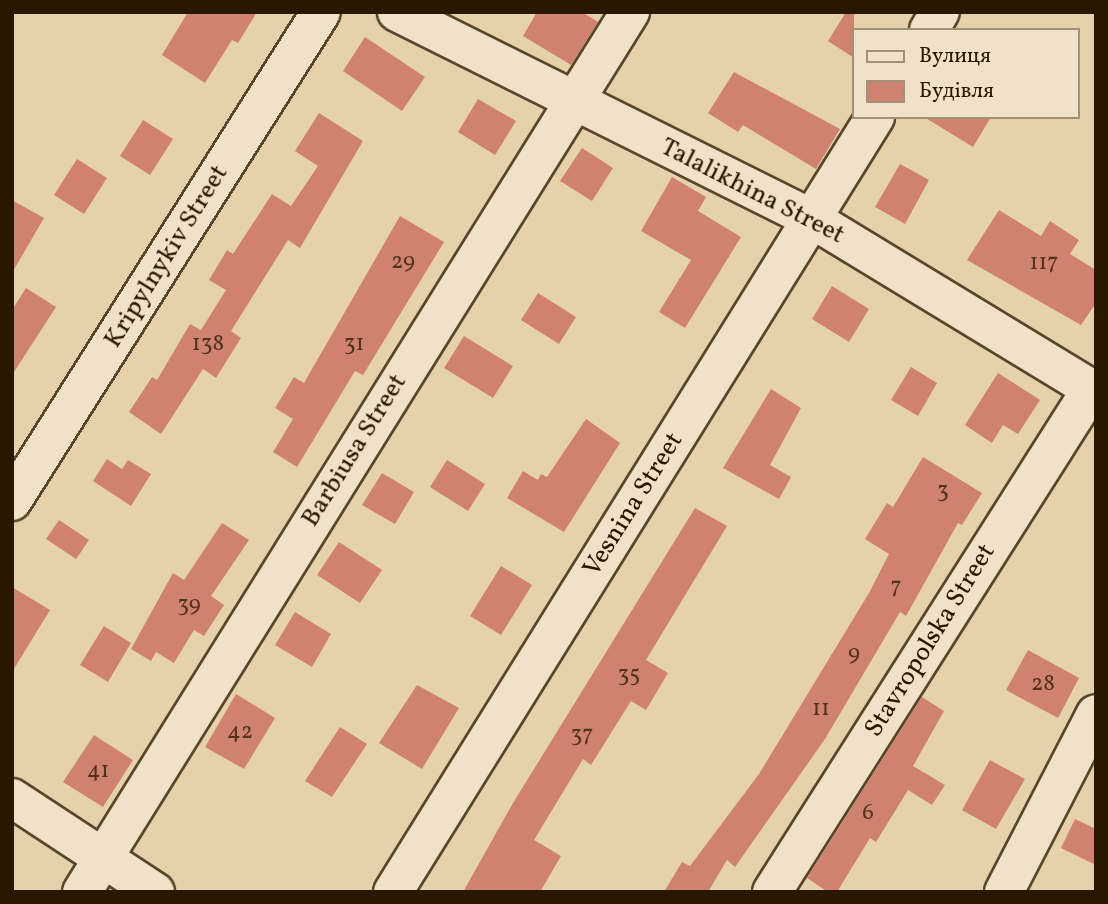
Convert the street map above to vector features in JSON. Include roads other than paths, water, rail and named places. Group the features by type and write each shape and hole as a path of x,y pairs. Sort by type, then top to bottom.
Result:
{"street":[{"name":"Kripylnykiv Street","path":"12,501 321,12"},
{"name":"Talalikhina Street","path":"397,12 572,102 812,219 1093,391"},
{"name":"Barbiusa Street","path":"82,892 630,12"},
{"path":"930,28 940,12"},
{"name":"Vesnina Street","path":"393,892 874,119"},
{"name":"Stavropolska Street","path":"772,892 1093,391"},
{"path":"1004,892 1096,714"},
{"path":"12,799 155,892"}]}
